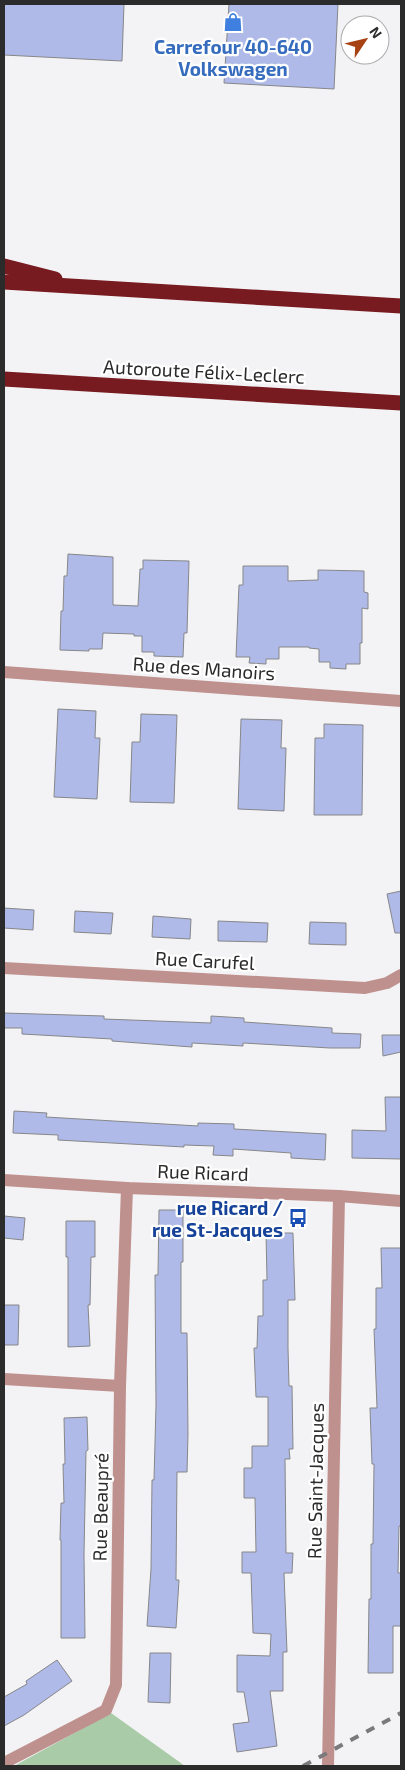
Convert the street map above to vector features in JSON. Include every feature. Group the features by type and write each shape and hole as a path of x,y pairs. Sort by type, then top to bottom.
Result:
{"highway":[{"path":"4,266 93,288"},
{"path":"4,282 401,306"},
{"name":"Autoroute Félix-Leclerc","path":"4,379 401,403"},
{"path":"4,386 35,381"}],"street":[{"name":"Rue des Manoirs","path":"4,672 401,701"},
{"name":"Rue Carufel","path":"4,968 365,988 388,983 401,975"},
{"name":"Rue Ricard","path":"4,1180 127,1188 339,1196 401,1201"},
{"name":"Rue Beaupré","path":"4,1763 106,1710 116,1685 120,1386 127,1188"},
{"name":"Rue Saint-Jacques","path":"328,1766 339,1196"},
{"path":"4,1379 120,1386"}],"green space":[{"path":"111,1713 185,1766 14,1766"}],"building":[{"path":"4,4 124,4 122,61 4,55"},
{"path":"229,4 338,4 334,89 224,83"},
{"path":"68,554 113,557 113,605 138,606 140,569 143,569 143,560 189,561 187,633 184,633 183,657 154,656 154,652 142,652 142,636 134,636 134,634 103,633 102,649 89,649 89,651 60,650 61,611 63,611 64,576 67,576"},
{"path":"243,566 288,566 288,581 318,580 318,570 364,571 364,592 368,593 368,609 362,608 360,664 346,664 346,669 330,668 330,662 319,662 319,649 309,647 279,647 279,659 266,659 266,664 249,663 250,657 236,657 239,585 243,585"},
{"path":"58,709 96,711 95,738 100,738 97,799 54,797"},
{"path":"141,714 177,715 174,803 130,802 132,742 140,742"},
{"path":"241,719 282,720 281,748 286,748 284,811 238,809"},
{"path":"324,724 363,725 362,815 314,815 315,738 324,738"},
{"path":"401,891 401,933 395,933 387,894"},
{"path":"4,908 34,910 33,930 4,928"},
{"path":"75,911 113,913 111,934 74,932"},
{"path":"153,916 191,919 190,939 152,937"},
{"path":"218,921 268,923 267,942 218,941"},
{"path":"310,922 346,923 346,945 309,944"},
{"path":"4,1013 104,1016 104,1019 211,1023 211,1016 244,1018 244,1022 332,1028 332,1033 361,1034 360,1048 243,1043 243,1046 192,1043 192,1047 112,1041 112,1039 22,1034 22,1028 4,1028"},
{"path":"382,1035 401,1035 401,1052 383,1056"},
{"path":"385,1097 401,1097 401,1159 352,1158 352,1130 386,1131"},
{"path":"14,1111 47,1113 46,1117 198,1126 198,1123 234,1124 234,1129 326,1134 325,1160 291,1158 291,1153 233,1149 233,1156 213,1155 214,1146 184,1145 184,1147 58,1140 58,1135 13,1133"},
{"path":"159,1210 183,1210 181,1333 187,1333 188,1434 187,1472 177,1472 176,1580 179,1580 176,1628 147,1626 151,1569 152,1480 154,1480 156,1405 155,1275 158,1275"},
{"path":"4,1216 25,1218 23,1240 4,1238"},
{"path":"66,1221 95,1221 95,1257 91,1257 90,1305 88,1305 90,1346 68,1347"},
{"path":"266,1233 293,1233 295,1300 288,1300 288,1348 289,1386 292,1386 293,1449 289,1449 290,1459 285,1459 286,1553 293,1553 292,1573 284,1573 287,1652 283,1652 283,1691 270,1691 277,1746 237,1752 233,1724 249,1722 244,1692 237,1692 237,1655 270,1656 271,1634 253,1633 251,1573 242,1573 242,1552 256,1552 255,1498 244,1498 244,1468 252,1468 252,1446 268,1446 268,1397 256,1397 254,1348 257,1348 258,1316 263,1316 263,1280 267,1280"},
{"path":"381,1248 401,1248 401,1526 399,1526 398,1573 401,1573 401,1626 393,1626 393,1673 368,1673 374,1464 372,1464 370,1408 377,1408 374,1329 376,1329 376,1288 382,1288"},
{"path":"4,1305 19,1305 18,1345 4,1345"},
{"path":"87,1417 88,1450 86,1451 84,1554 85,1638 61,1638 60,1540 61,1503 64,1503 64,1418"},
{"path":"150,1653 171,1653 170,1703 148,1702"},
{"path":"57,1660 72,1681 24,1715 4,1726 4,1697 27,1684 26,1681"}],"railway":[{"path":"303,1766 401,1713"}],"place":[{"name":"Carrefour 40-640 Volkswagen","path":"233,22"},
{"name":"rue Ricard / rue St-Jacques","path":"298,1218"}]}
